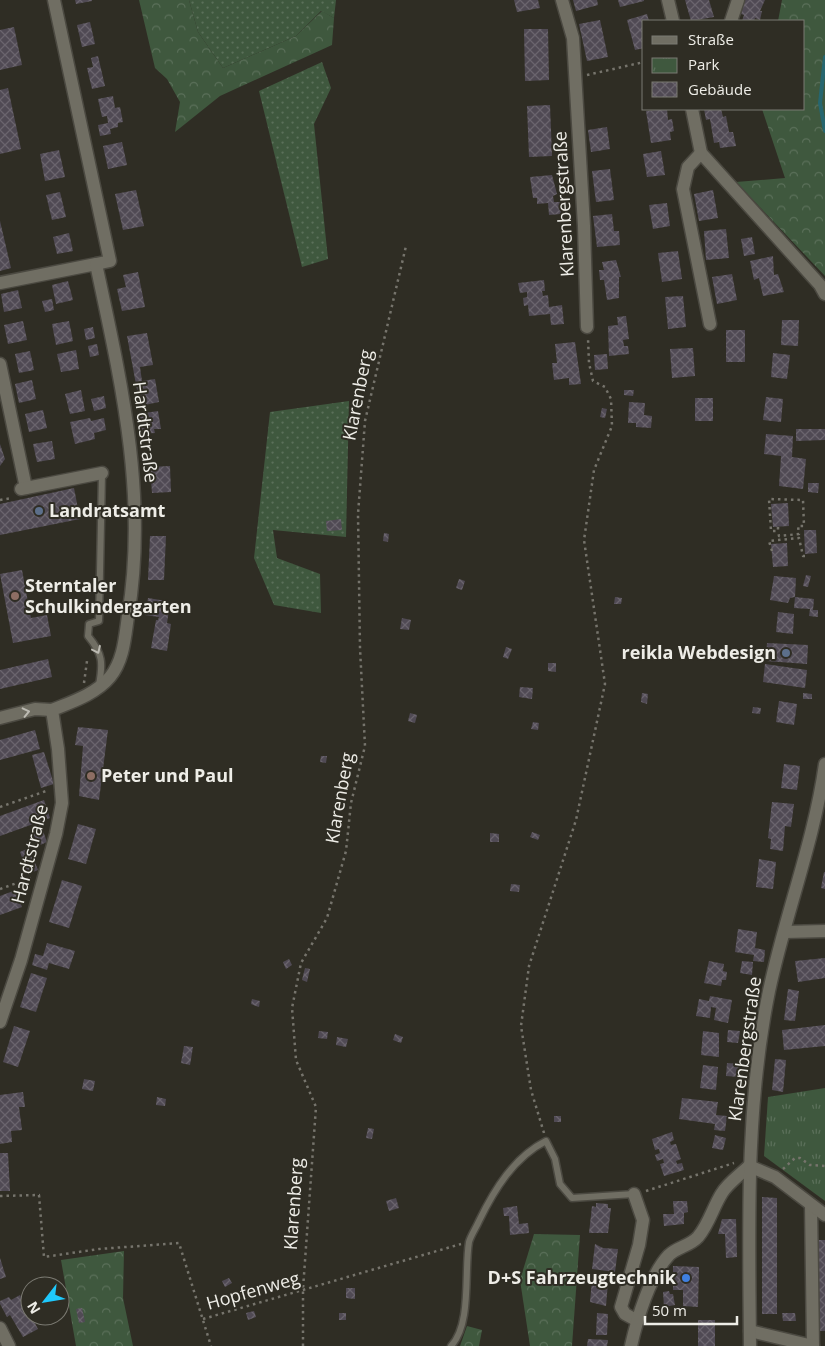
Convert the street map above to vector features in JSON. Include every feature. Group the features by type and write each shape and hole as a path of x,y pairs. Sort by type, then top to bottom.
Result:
{"street":[{"path":"0,283 110,261 54,0"},
{"name":"Klarenbergstraße","path":"562,0 573,38 584,226 587,327"},
{"path":"668,0 673,20"},
{"path":"731,20 738,0"},
{"path":"692,110 701,153 820,285 825,294"},
{"path":"701,153 688,167 683,189 710,324"},
{"name":"Hardtstraße","path":"0,1022 21,960 56,834 62,785 52,710 83,697 98,687 115,669 123,648 132,595 136,510 132,448 118,368 96,264"},
{"path":"0,364 23,489 102,473"},
{"path":"0,718 35,710 52,710"},
{"name":"Klarenbergstraße","path":"750,1346 749,1166 758,1061 769,992 813,829 825,764"},
{"path":"785,932 825,931"},
{"path":"631,1346 636,1320 662,1264 672,1253 697,1238 706,1227 722,1191 749,1166 775,1177 825,1215"},
{"path":"634,1194 643,1220 639,1245 621,1308 625,1314 636,1320"},
{"path":"750,1331 813,1346 811,1205"},
{"path":"0,1328 9,1346"}],"lane":[{"path":"98,687 103,665 97,648 88,636 89,624 99,621 102,473"},
{"path":"451,1346 457,1339 465,1304 469,1241 490,1197 531,1149 546,1141 555,1159 560,1184 572,1198 634,1194"}],"path":[{"path":"574,78 642,62"},
{"name":"Klarenberg","path":"303,1346 303,1289 316,1107 296,1060 292,1008 301,963 327,918 342,868 346,851 351,803 365,746 360,648 358,514 365,421 406,246"},
{"path":"546,1141 531,1090 522,1026 530,966 576,820 605,684 584,540 594,470 612,426 611,399 606,387 593,381 589,363 587,327"},
{"path":"769,499 802,500 804,526 798,526 799,534 779,536 778,529 771,531 769,499"},
{"path":"772,551 770,541 799,538 804,556 807,556"},
{"path":"83,697 87,661"},
{"path":"0,807 62,785"},
{"path":"0,889 45,873"},
{"path":"775,1177 795,1158 800,1158 810,1165 825,1166"},
{"path":"634,1194 737,1162 749,1166"},
{"name":"Hopfenweg","path":"0,1196 39,1195 44,1257 99,1249 179,1243 203,1319 469,1241"},
{"path":"203,1319 211,1346"}],"green space":[{"path":"139,0 189,0 198,32 223,68 296,36 322,11 334,18 332,45 220,96 175,132 180,102 167,79 155,68"},
{"path":"189,0 336,0 334,18 321,11 296,36 223,68 198,32"},
{"path":"782,0 825,0 825,276 736,182 785,178 762,110 805,110 805,20 778,20"},
{"path":"322,62 331,88 314,124 328,259 302,267 259,91"},
{"path":"349,401 346,537 273,530 277,558 320,574 321,613 274,605 254,558 270,412"},
{"path":"825,1088 825,1201 764,1156 768,1097"},
{"path":"534,1234 580,1235 572,1346 530,1346 520,1280"},
{"path":"124,1251 123,1298 133,1346 76,1346 70,1312 70,1276 64,1276 61,1260"},
{"path":"467,1326 482,1330 479,1346 460,1346"}],"building":[{"path":"75,0 92,0 92,1 76,4"},
{"path":"514,0 538,0 540,8 517,12"},
{"path":"573,0 597,0 598,5 576,11"},
{"path":"618,0 644,0 644,1 620,7"},
{"path":"685,0 709,0 714,17 691,20"},
{"path":"745,0 765,0 760,11 762,11 760,20 755,18 754,20 742,20 744,15 741,14"},
{"path":"647,14 649,20 642,20 642,48 635,50 627,20"},
{"path":"600,20 608,57 587,61 579,24"},
{"path":"90,22 95,44 82,47 77,25"},
{"path":"14,27 22,65 0,70 0,30"},
{"path":"524,29 548,29 549,80 525,81"},
{"path":"98,56 105,86 92,89 87,68 93,67 91,58"},
{"path":"8,88 21,149 0,154 0,90"},
{"path":"113,96 115,108 120,107 123,122 118,123 118,127 110,129 111,134 100,136 98,125 108,123 107,116 102,117 98,99"},
{"path":"550,105 552,156 529,157 527,106"},
{"path":"667,110 668,120 672,119 674,131 670,132 671,140 651,143 646,111"},
{"path":"704,110 721,110 723,117 726,116 729,132 733,132 736,146 720,148 719,142 714,143 710,119 706,120"},
{"path":"607,127 610,149 591,152 588,130"},
{"path":"122,142 127,165 108,169 103,146"},
{"path":"59,150 65,177 45,181 40,154"},
{"path":"661,151 665,175 647,177 643,154"},
{"path":"610,169 614,200 596,202 592,171"},
{"path":"552,175 557,194 553,196 554,202 560,202 561,214 549,215 548,203 537,204 537,198 533,198 530,177"},
{"path":"136,190 144,226 123,230 115,194"},
{"path":"713,190 718,218 699,221 694,194"},
{"path":"60,192 66,217 52,220 46,195"},
{"path":"667,203 670,226 653,229 649,205"},
{"path":"612,214 614,231 619,231 620,245 597,247 593,216"},
{"path":"0,221 11,268 0,271"},
{"path":"726,229 729,258 706,260 704,231"},
{"path":"69,233 73,251 57,254 53,237"},
{"path":"752,237 755,254 744,256 741,239"},
{"path":"678,251 682,279 662,282 658,253"},
{"path":"773,256 774,275 778,274 784,292 763,296 759,278 754,280 750,261"},
{"path":"616,260 621,277 619,277 619,298 607,300 604,280 600,280 599,270 604,270 602,262"},
{"path":"138,272 145,307 122,311 117,289 126,287 123,275"},
{"path":"732,274 737,300 717,304 712,277"},
{"path":"544,280 545,291 542,291 543,296 548,295 549,307 562,305 564,324 551,325 550,314 529,316 528,305 524,306 523,298 527,297 527,292 520,293 518,283"},
{"path":"68,281 73,300 56,304 52,285"},
{"path":"18,290 22,308 4,312 1,294"},
{"path":"683,296 686,327 668,329 665,297"},
{"path":"52,299 54,310 45,312 42,301"},
{"path":"626,316 629,339 623,340 624,346 628,346 629,354 609,356 608,326 618,325 617,317"},
{"path":"782,320 799,320 798,346 781,345"},
{"path":"23,321 27,340 8,344 4,325"},
{"path":"69,321 73,341 56,345 52,324"},
{"path":"93,327 95,338 86,340 84,329"},
{"path":"726,330 745,330 745,362 726,362"},
{"path":"147,333 153,365 140,367 142,381 155,379 159,402 140,406 127,336"},
{"path":"575,342 581,384 569,385 569,378 554,380 552,363 557,363 555,344"},
{"path":"97,344 99,355 90,357 88,346"},
{"path":"693,348 695,376 672,378 670,349"},
{"path":"76,350 79,369 61,372 57,354"},
{"path":"30,351 34,370 19,373 15,354"},
{"path":"773,353 790,355 787,379 771,377"},
{"path":"607,354 608,369 595,370 594,355"},
{"path":"32,380 36,399 19,403 15,384"},
{"path":"81,390 85,411 70,414 65,394"},
{"path":"624,390 634,390 633,396 624,395"},
{"path":"104,396 106,408 94,411 91,399"},
{"path":"766,397 783,399 781,422 763,420"},
{"path":"695,398 713,398 713,421 695,421"},
{"path":"629,402 645,403 644,415 652,416 651,428 636,427 636,423 628,423"},
{"path":"602,408 607,409 605,418 600,417"},
{"path":"43,410 47,428 29,432 25,414"},
{"path":"158,411 161,429 154,429 155,433 140,434 138,414"},
{"path":"90,418 91,421 104,418 106,430 94,433 95,439 75,444 70,422"},
{"path":"796,429 825,429 825,440 796,441"},
{"path":"766,434 793,436 792,457 806,459 803,489 779,486 781,456 764,454"},
{"path":"52,441 55,459 37,462 33,444"},
{"path":"0,444 5,459 0,466"},
{"path":"170,466 171,492 152,493 150,467"},
{"path":"808,483 819,483 818,493 808,492"},
{"name":"Landratsamt","path":"74,488 80,519 0,535 0,504"},
{"path":"788,503 789,526 773,527 771,504"},
{"path":"341,519 342,530 327,531 326,521"},
{"path":"804,530 816,530 817,553 805,554"},
{"path":"384,533 389,534 388,542 383,541"},
{"path":"150,536 166,536 164,580 148,580"},
{"path":"787,543 788,566 773,567 771,544"},
{"name":"Sterntaler Schulkindergarten","path":"22,570 31,618 47,615 51,636 13,643 0,574"},
{"path":"806,575 811,576 808,587 803,586"},
{"path":"774,576 796,578 795,597 790,598 788,603 770,600"},
{"path":"459,579 465,581 462,590 456,588"},
{"path":"615,597 622,598 621,604 614,604"},
{"path":"795,597 814,599 813,610 818,610 818,617 809,616 810,609 794,608"},
{"path":"148,598 166,601 165,609 169,610 167,623 171,624 167,651 151,648 156,620 159,617 145,615"},
{"path":"778,612 794,614 793,634 776,632"},
{"path":"402,618 411,620 409,630 400,629"},
{"path":"767,643 808,645 807,664 766,661"},
{"path":"506,647 512,649 508,659 503,657"},
{"path":"48,659 52,677 0,689 0,670"},
{"path":"548,663 556,663 556,672 548,671"},
{"path":"765,664 807,670 805,688 763,682"},
{"path":"520,687 533,688 532,699 519,697"},
{"path":"642,693 648,694 647,704 641,702"},
{"path":"803,693 812,694 812,699 803,699"},
{"path":"779,701 797,704 794,725 776,722"},
{"path":"753,707 761,708 760,714 752,713"},
{"path":"410,713 417,715 415,723 408,721"},
{"path":"533,722 539,723 538,730 531,729"},
{"path":"78,727 108,730 99,800 79,796 83,746 75,745"},
{"path":"35,730 40,749 0,760 0,740"},
{"path":"44,752 54,784 41,788 32,755"},
{"path":"321,756 327,756 326,763 320,762"},
{"path":"784,764 800,766 797,790 781,788"},
{"path":"44,800 50,818 0,836 0,816"},
{"path":"772,802 794,804 791,827 785,826 783,851 770,849 771,839 768,838"},
{"path":"40,823 47,842 38,846 31,827"},
{"path":"78,824 96,829 86,864 68,859"},
{"path":"532,832 540,835 538,840 530,837"},
{"path":"490,833 499,834 499,842 490,842"},
{"path":"29,848 38,870 28,874 20,852"},
{"path":"759,859 776,862 773,889 756,887"},
{"path":"825,872 825,889 821,888"},
{"path":"62,880 82,886 69,928 49,922"},
{"path":"511,884 520,885 519,892 510,891"},
{"path":"16,890 22,907 0,915 0,896"},
{"path":"738,929 757,932 755,948 765,950 764,962 753,961 754,955 735,952"},
{"path":"47,943 75,951 69,969 49,963 47,970 32,965 35,954 43,956"},
{"path":"825,958 825,978 798,982 795,961"},
{"path":"289,959 292,965 286,969 283,962"},
{"path":"709,961 724,964 723,971 727,972 726,980 722,980 721,986 704,983"},
{"path":"742,961 753,962 752,975 740,973"},
{"path":"305,968 310,969 307,982 302,980"},
{"path":"31,973 47,978 36,1012 20,1007"},
{"path":"788,989 799,991 795,1021 784,1020"},
{"path":"710,996 732,1000 728,1023 714,1020 716,1008 711,1007 710,1018 696,1016 699,999 709,1001"},
{"path":"252,999 260,1001 259,1007 251,1004"},
{"path":"825,1025 825,1046 784,1050 782,1030"},
{"path":"14,1026 30,1031 18,1067 3,1062"},
{"path":"728,1030 740,1031 738,1043 727,1042"},
{"path":"319,1031 328,1032 327,1039 318,1038"},
{"path":"703,1031 719,1033 719,1057 701,1055"},
{"path":"395,1034 403,1037 401,1043 393,1040"},
{"path":"337,1037 348,1039 346,1047 336,1045"},
{"path":"184,1046 193,1047 190,1065 181,1063"},
{"path":"775,1059 786,1060 783,1092 772,1090"},
{"path":"727,1063 740,1064 739,1077 726,1076"},
{"path":"703,1065 718,1067 716,1090 700,1088"},
{"path":"84,1079 95,1081 93,1091 82,1089"},
{"path":"23,1092 25,1107 19,1107 22,1130 11,1131 12,1142 0,1144 0,1095"},
{"path":"157,1097 166,1099 165,1106 156,1105"},
{"path":"682,1098 718,1102 716,1115 727,1116 725,1131 714,1130 715,1124 679,1119"},
{"path":"554,1116 561,1116 561,1122 554,1122"},
{"path":"368,1128 374,1129 372,1139 366,1138"},
{"path":"672,1132 674,1140 670,1142 671,1145 676,1144 681,1159 676,1161 677,1164 682,1163 684,1170 664,1176 660,1164 664,1163 663,1159 657,1161 655,1155 660,1153 659,1149 655,1150 652,1139"},
{"path":"715,1135 726,1138 723,1150 712,1148"},
{"path":"0,1153 8,1153 10,1191 0,1191"},
{"path":"762,1197 777,1198 777,1314 762,1314"},
{"path":"396,1198 399,1208 389,1211 386,1201"},
{"path":"673,1201 687,1201 688,1212 684,1213 684,1224 664,1226 663,1214 674,1214"},
{"path":"596,1203 608,1204 608,1208 611,1208 608,1233 589,1233 592,1206 596,1207"},
{"path":"517,1206 519,1224 528,1223 529,1233 510,1235 509,1216 504,1216 503,1208"},
{"path":"722,1219 736,1219 737,1257 726,1258 725,1234 718,1234"},
{"path":"814,1240 825,1240 825,1331 813,1331"},
{"path":"595,1244 603,1248 618,1249 615,1272 592,1269"},
{"path":"0,1258 6,1277 0,1279"},
{"name":"D+S Fahrzeugtechnik","path":"673,1266 699,1267 698,1307 683,1306 683,1290 673,1290"},
{"path":"229,1278 232,1283 225,1287 222,1281"},
{"path":"592,1280 608,1282 606,1306 590,1302"},
{"path":"346,1288 355,1288 355,1299 346,1298"},
{"path":"669,1291 670,1294 673,1294 675,1305 664,1307 663,1292"},
{"path":"20,1295 20,1326 36,1326 38,1329 23,1337 10,1315 7,1317 0,1304 0,1301 9,1297 11,1300"},
{"path":"82,1308 85,1322 79,1323 76,1309"},
{"path":"254,1311 256,1317 248,1320 246,1313"},
{"path":"339,1313 346,1313 346,1320 339,1320"},
{"path":"597,1313 608,1314 607,1335 596,1335"},
{"path":"782,1313 795,1313 796,1321 783,1321"},
{"path":"698,1320 715,1320 715,1346 698,1346"},
{"path":"588,1339 608,1340 607,1346 587,1346"}],"waterway":[{"path":"825,57 820,103 825,131"}],"place":[{"name":"Landratsamt","path":"39,511"},
{"name":"Sterntaler Schulkindergarten","path":"15,596"},
{"name":"reikla Webdesign","path":"786,653"},
{"name":"Peter und Paul","path":"91,776"},
{"name":"D+S Fahrzeugtechnik","path":"686,1278"}]}
